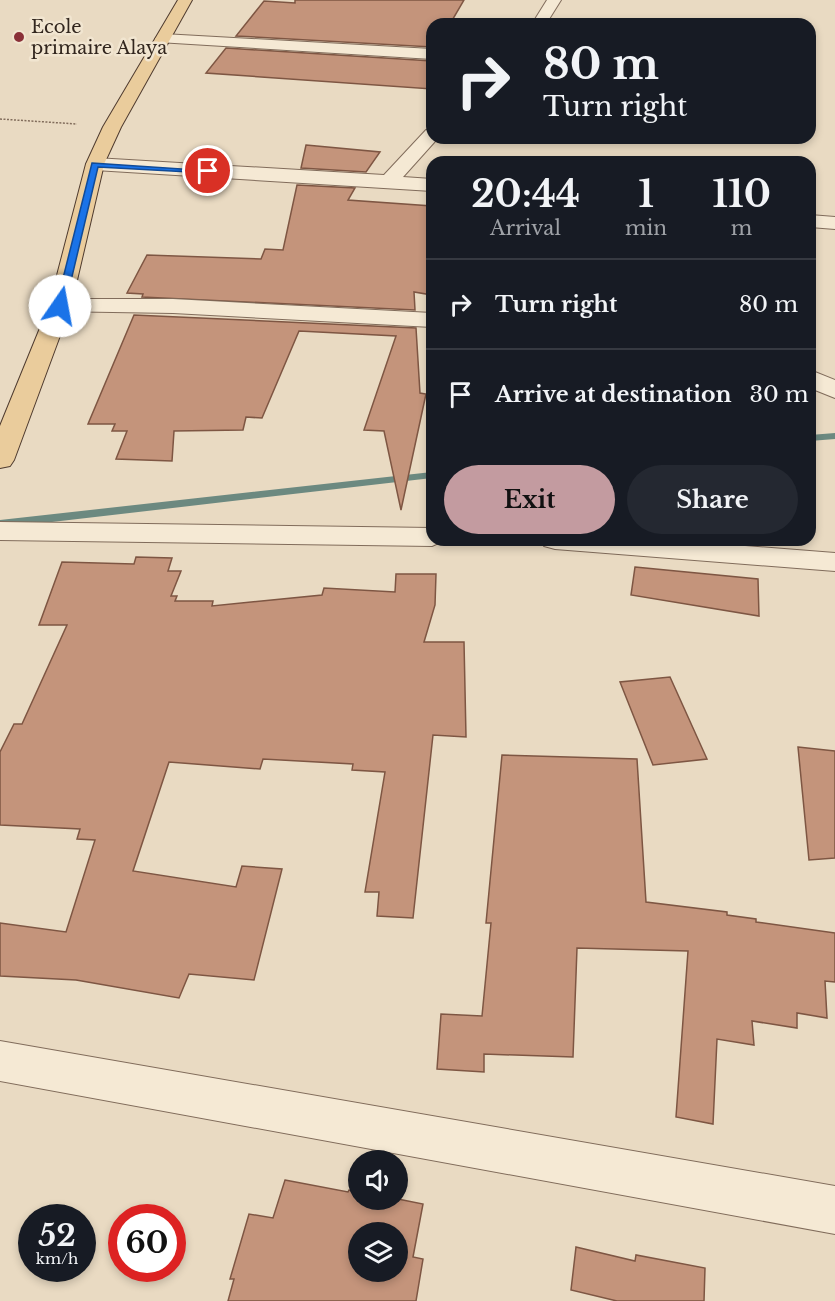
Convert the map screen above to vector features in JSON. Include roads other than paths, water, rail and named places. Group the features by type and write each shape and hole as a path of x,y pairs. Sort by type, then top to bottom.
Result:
{"main road":[{"path":"0,460 60,306 95,165 112,127 185,0"}],"street":[{"path":"543,18 554,0"},
{"path":"163,39 426,54"},
{"path":"389,181 426,141"},
{"path":"95,165 426,184"},
{"path":"816,221 835,223"},
{"path":"60,306 173,306 426,320"},
{"path":"816,381 835,390"},
{"path":"0,531 426,537"},
{"path":"631,546 835,562"},
{"path":"0,1061 835,1210"}],"waterway":[{"path":"816,438 835,436"},
{"path":"0,524 426,476"}],"place":[{"name":"Ecole primaire Alaya","path":"19,37"}]}
